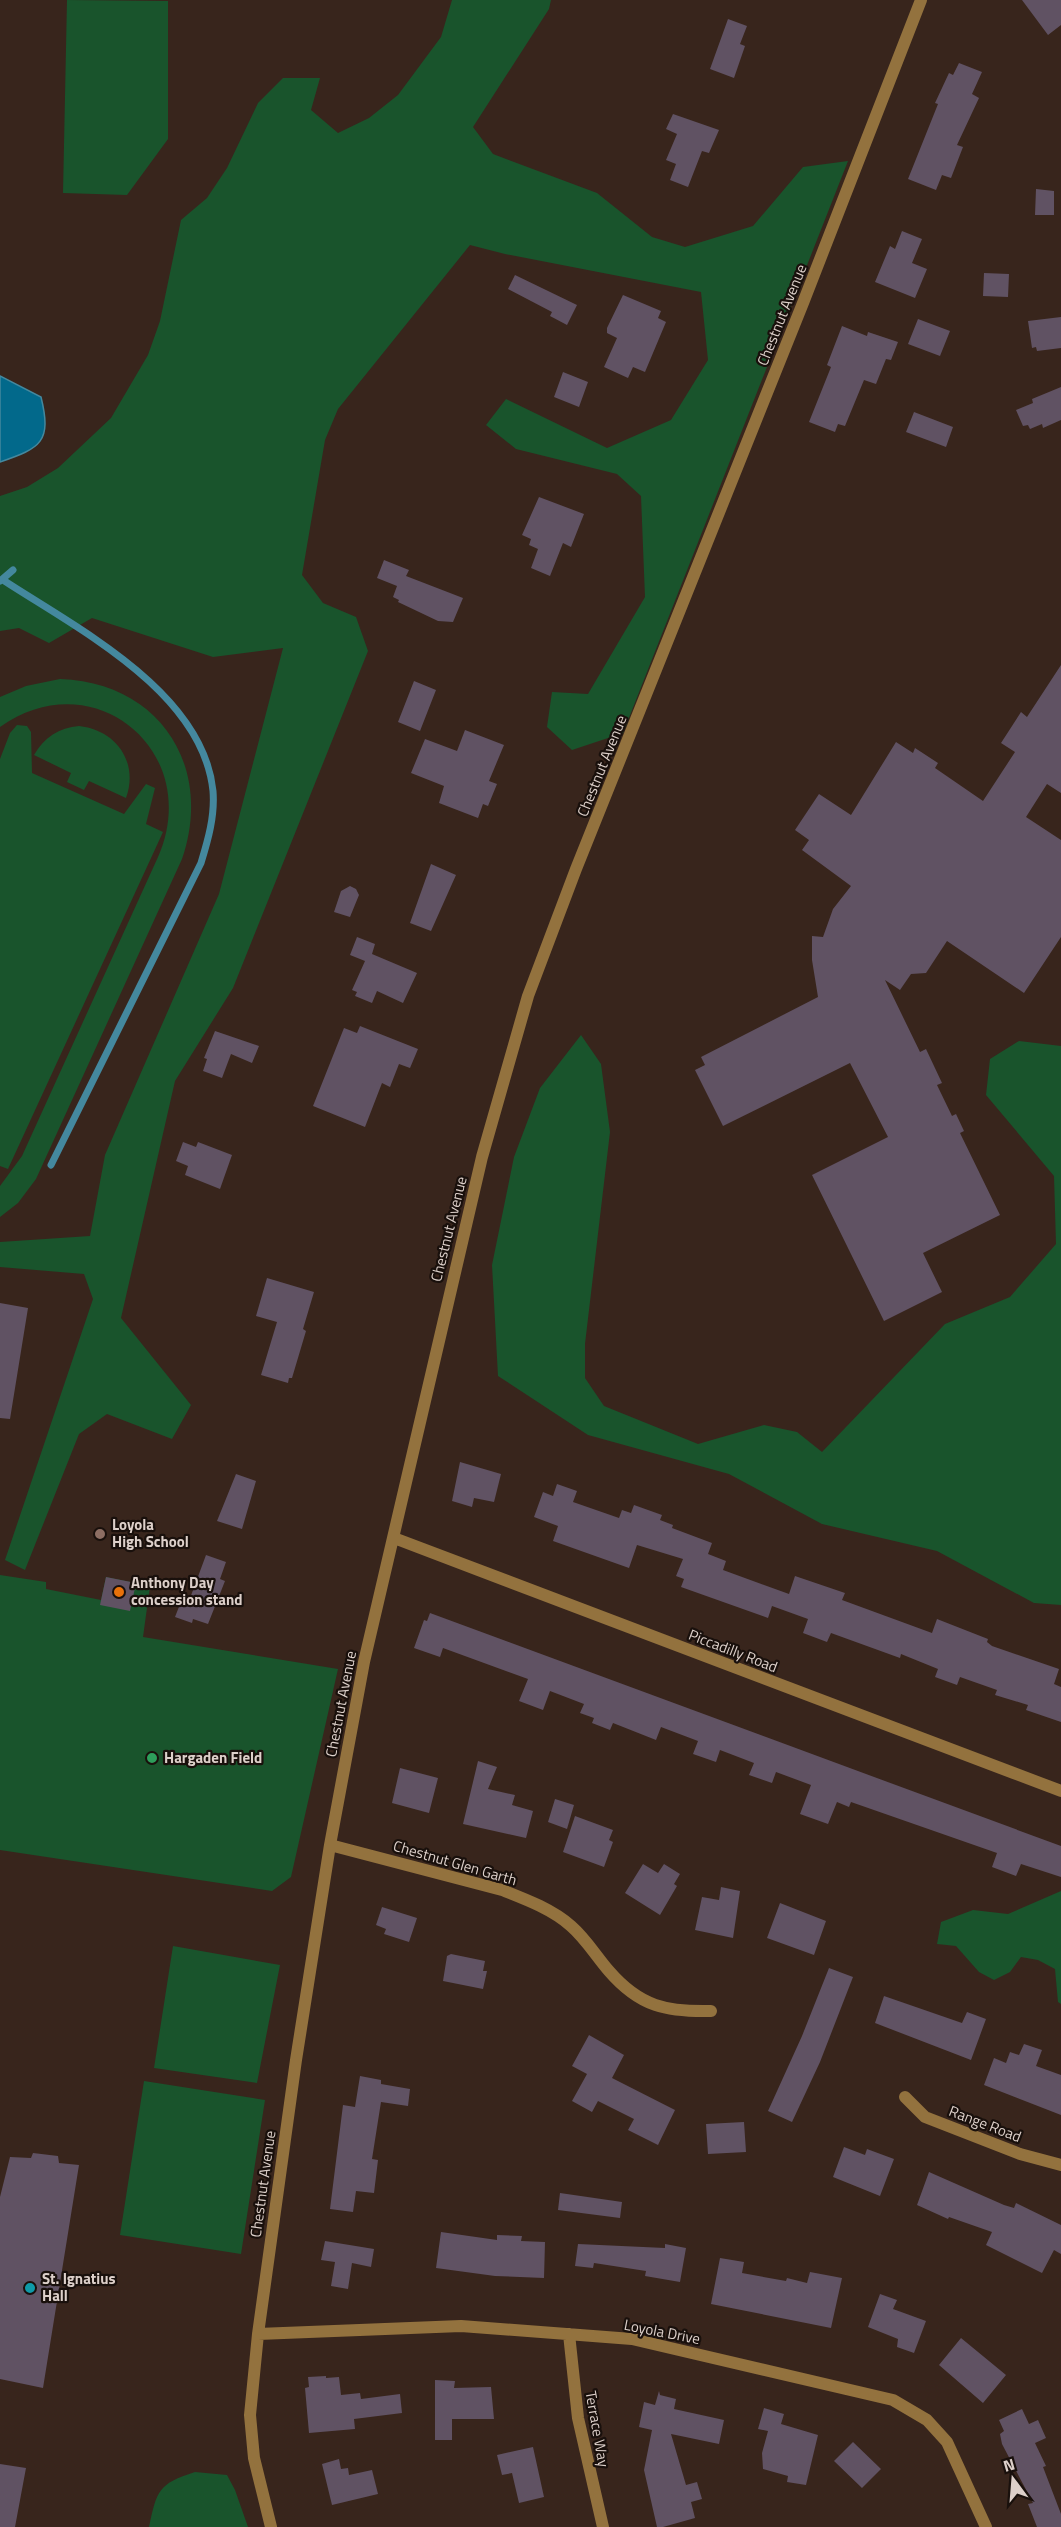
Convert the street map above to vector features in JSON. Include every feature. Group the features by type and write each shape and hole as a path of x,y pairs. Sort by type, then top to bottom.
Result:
{"street":[{"name":"Chestnut Avenue","path":"271,2527 254,2458 250,2415 258,2334 296,2060 330,1845 364,1662 454,1268 482,1157 528,996 576,869 803,303 921,0"},
{"name":"Piccadilly Road","path":"394,1538 1061,1791"},
{"name":"Chestnut Glen Garth","path":"330,1845 502,1890 528,1900 568,1924 586,1940 610,1973 652,2004 659,2008 680,2012 711,2011"},
{"name":"Range Road","path":"905,2097 925,2117 1020,2154 1061,2165"},
{"name":"Loyola Drive","path":"258,2334 427,2326 501,2328 632,2339 894,2400 927,2420 947,2442 986,2527"},
{"name":"Terrace Way","path":"569,2334 578,2418 603,2527"}],"green space":[{"path":"67,0 168,1 168,139 127,195 63,193"},
{"path":"452,0 551,0 549,9 473,127 493,154 597,193 652,237 685,247 753,226 803,167 848,161 623,733 572,750 547,727 552,692 588,694 645,597 641,496 617,474 516,449 486,425 506,399 607,448 671,420 708,360 701,292 505,254 470,245 338,409 325,440 302,575 323,603 356,617 368,651 233,988 175,1081 121,1318 191,1405 172,1439 107,1414 79,1434 25,1570 5,1560 93,1299 84,1274 0,1267 0,1242 90,1236 105,1155 219,894 283,648 213,657 92,618 49,643 19,628 0,631 0,496 27,487 58,468 111,418 148,355 160,321 181,220 207,198 227,168 258,103 283,78 320,78 311,110 338,133 369,118 398,95 441,37"},
{"path":"60,679 95,684 125,695 151,713 170,735 184,762 190,792 190,825 182,859 36,1179 18,1203 0,1217 0,1186 22,1156 158,857 168,819 166,783 153,752 132,728 103,711 71,704 36,709 0,727 0,697 26,686"},
{"path":"17,725 27,726 31,732 32,773 124,814 146,784 155,788 146,824 163,832 8,1169 0,1166 0,759 10,733"},
{"path":"79,726 104,734 121,750 127,760 129,772 126,798 89,781 84,790 67,782 71,773 34,755 42,743 53,734"},
{"path":"581,1035 601,1064 610,1132 585,1344 585,1378 604,1406 698,1444 764,1425 797,1432 822,1452 945,1324 1010,1297 1056,1244 1054,1176 986,1095 990,1059 1019,1041 1061,1046 1061,1605 1034,1603 937,1551 822,1524 729,1474 588,1435 498,1376 492,1265 514,1157 540,1088"},
{"name":"Hargaden Field","path":"0,1575 46,1582 46,1589 101,1600 106,1577 150,1586 143,1637 338,1669 291,1877 272,1891 0,1850"},
{"path":"1061,1891 1061,2004 1058,2002 1055,1969 1038,1960 1021,1957 1010,1972 994,1980 979,1972 956,1946 937,1944 941,1922 973,1910 1008,1914"},
{"path":"173,1946 280,1965 257,2083 154,2068"},
{"path":"144,2081 265,2100 241,2254 120,2235"},
{"path":"195,2472 227,2475 235,2490 248,2527 149,2527 154,2504 161,2490 173,2480"}],"water":[{"path":"0,376 41,397 45,424 44,434 34,447 0,462"}],"building":[{"path":"1022,0 1061,0 1061,25 1048,35"},
{"path":"728,19 747,26 740,44 745,46 734,78 710,69"},
{"path":"959,63 982,72 972,94 979,98 957,145 963,147 951,178 942,175 936,190 908,179 938,104 935,103 949,73 953,75"},
{"path":"673,114 719,130 709,153 702,151 688,187 670,180 676,164 666,160 677,134 666,129"},
{"path":"1036,189 1054,191 1054,215 1035,215"},
{"path":"902,231 922,239 912,263 927,269 915,298 875,282 890,246 895,249"},
{"path":"984,273 1009,274 1008,297 983,296"},
{"path":"515,275 577,305 567,325 550,316 552,312 508,289"},
{"path":"623,295 661,311 658,318 666,322 645,372 633,367 628,378 604,367 617,338 607,333 607,328"},
{"path":"1061,317 1061,348 1037,351 1036,347 1032,348 1028,321"},
{"path":"918,319 950,331 940,356 908,344"},
{"path":"842,326 867,336 868,332 898,342 891,360 886,359 876,384 864,380 845,426 838,424 835,432 809,422 831,367 827,365"},
{"path":"563,372 588,382 579,407 554,397"},
{"path":"1061,387 1061,420 1043,428 1042,424 1030,429 1028,425 1023,426 1016,410 1033,403 1032,399"},
{"path":"914,412 953,427 946,447 906,432"},
{"path":"539,497 584,514 571,547 563,543 550,576 531,568 538,549 529,545 531,539 522,535"},
{"path":"384,560 409,570 406,576 463,598 453,622 438,621 398,602 399,600 393,597 397,586 377,578"},
{"path":"1061,665 1061,793 1047,784 1026,817 1061,840 1061,937 1024,993 947,941 926,973 911,974 900,990 885,980 920,1052 926,1049 942,1083 937,1085 952,1116 956,1114 964,1131 960,1133 1000,1215 923,1253 942,1292 884,1321 812,1175 888,1137 850,1063 723,1126 695,1070 705,1065 701,1057 818,997 812,960 812,936 823,937 833,909 851,886 802,850 809,840 795,830 819,794 851,815 896,742 913,753 915,748 938,763 935,768 983,801 1015,752 1001,743 1021,712 1027,717"},
{"path":"414,681 436,690 420,731 398,722"},
{"path":"465,730 504,745 489,781 497,784 488,806 483,804 478,818 439,803 444,786 411,773 425,739 457,751"},
{"path":"431,864 456,875 431,931 410,923"},
{"path":"350,886 356,889 359,895 350,917 334,912 341,891"},
{"path":"357,937 375,944 372,954 417,973 403,1003 377,991 372,1003 355,996 357,992 352,990 365,961 350,955"},
{"path":"360,1026 418,1049 410,1068 399,1064 390,1087 382,1083 365,1127 313,1106 344,1028 357,1033"},
{"path":"215,1031 259,1046 252,1063 231,1054 222,1078 203,1071 207,1059 204,1058"},
{"path":"183,1142 196,1147 198,1142 232,1155 220,1189 185,1175 188,1166 176,1161"},
{"path":"267,1278 314,1292 303,1329 306,1331 292,1378 289,1378 288,1383 261,1375 277,1322 256,1316"},
{"path":"0,1303 28,1308 10,1419 0,1418"},
{"path":"460,1462 501,1474 494,1502 474,1498 472,1507 452,1501"},
{"path":"236,1474 256,1481 242,1529 217,1521"},
{"path":"557,1484 577,1491 573,1502 619,1518 622,1510 631,1513 634,1505 662,1515 660,1520 673,1525 672,1528 712,1543 708,1554 726,1561 723,1570 789,1594 795,1576 845,1593 842,1600 932,1633 937,1619 988,1639 987,1642 992,1646 1059,1669 1054,1684 1061,1687 1061,1722 1026,1710 1028,1705 995,1695 997,1690 960,1677 957,1685 935,1677 938,1669 901,1654 900,1658 831,1633 827,1642 803,1633 808,1619 772,1606 768,1618 681,1587 684,1579 676,1576 683,1559 637,1545 629,1568 553,1541 558,1526 534,1517 543,1492 553,1496"},
{"path":"206,1555 226,1562 220,1579 225,1581 208,1624 193,1619 192,1623 175,1617 182,1599 189,1601"},
{"name":"Anthony Day concession stand","path":"106,1577 136,1583 130,1611 100,1605"},
{"path":"430,1613 1061,1846 1061,1877 1021,1864 1016,1876 992,1867 997,1853 851,1802 849,1807 837,1802 828,1824 800,1814 811,1785 776,1772 772,1783 749,1775 754,1763 720,1750 716,1762 693,1754 698,1741 661,1727 656,1740 613,1723 610,1730 592,1723 594,1718 580,1713 584,1704 550,1691 543,1710 519,1701 528,1679 443,1648 440,1657 414,1648 424,1620 427,1621"},
{"path":"478,1761 497,1767 488,1789 515,1795 512,1805 533,1811 526,1838 463,1824"},
{"path":"400,1768 438,1778 429,1813 392,1803"},
{"path":"555,1799 574,1805 567,1829 548,1822"},
{"path":"575,1816 613,1830 609,1840 613,1842 604,1867 563,1852"},
{"path":"643,1864 658,1873 664,1864 680,1874 674,1884 677,1886 660,1915 625,1893"},
{"path":"721,1887 740,1891 733,1938 695,1930 702,1897 719,1900"},
{"path":"780,1903 826,1921 814,1955 767,1938"},
{"path":"382,1907 417,1918 409,1942 384,1934 386,1929 376,1925"},
{"path":"451,1954 485,1961 483,1971 487,1971 483,1989 443,1981 447,1956"},
{"path":"829,1968 853,1977 820,2062 792,2122 768,2111 802,2036"},
{"path":"884,1996 962,2023 967,2012 986,2019 971,2060 875,2023"},
{"path":"589,2035 624,2055 612,2078 675,2110 658,2145 628,2130 634,2119 598,2101 592,2112 572,2101 587,2074 572,2066"},
{"path":"1024,2044 1042,2050 1036,2066 1061,2075 1061,2115 984,2085 994,2058 1006,2063 1010,2052 1019,2055"},
{"path":"360,2076 381,2080 381,2084 410,2089 408,2106 381,2102 372,2159 378,2160 374,2193 356,2191 353,2212 330,2209 343,2105 355,2107"},
{"path":"744,2122 746,2152 708,2154 706,2124"},
{"path":"844,2147 865,2155 867,2149 894,2159 880,2196 833,2177"},
{"name":"St. Ignatius Hall","path":"33,2153 58,2156 59,2163 79,2165 43,2388 0,2379 0,2197 10,2157 31,2158"},
{"path":"929,2172 1004,2205 1014,2208 1016,2203 1061,2225 1061,2254 1054,2250 1042,2273 986,2245 992,2232 949,2217 948,2219 917,2205"},
{"path":"560,2193 622,2202 620,2218 558,2210"},
{"path":"441,2232 497,2240 497,2235 522,2236 521,2241 545,2242 544,2278 495,2276 436,2268"},
{"path":"325,2241 374,2249 371,2267 352,2263 348,2289 331,2286 335,2262 321,2260"},
{"path":"578,2244 665,2248 665,2244 686,2248 680,2282 645,2276 646,2271 594,2263 593,2268 575,2266"},
{"path":"720,2258 744,2262 742,2273 786,2281 787,2278 807,2283 810,2272 842,2278 831,2328 711,2304"},
{"path":"880,2294 897,2300 893,2309 926,2321 914,2353 897,2347 898,2339 868,2327"},
{"path":"961,2338 1006,2375 983,2403 939,2365"},
{"path":"326,2376 326,2378 339,2377 341,2395 360,2393 361,2399 400,2394 402,2413 354,2419 355,2429 309,2433 305,2388 309,2387 308,2377"},
{"path":"435,2380 455,2381 454,2388 491,2387 494,2419 452,2419 452,2440 435,2440"},
{"path":"659,2391 660,2395 676,2399 674,2409 724,2420 719,2444 671,2434 686,2485 697,2482 702,2499 691,2502 695,2518 663,2527 657,2527 644,2470 652,2430 639,2427 644,2402 655,2405"},
{"path":"764,2408 784,2414 781,2424 818,2435 806,2485 787,2482 788,2476 763,2469 762,2453 768,2431 758,2429"},
{"path":"1022,2409 1029,2424 1038,2420 1046,2438 1035,2443 1046,2466 1043,2467 1061,2514 1061,2527 1037,2527 1028,2504 1033,2503 1002,2444 1000,2434 1004,2431 999,2420"},
{"path":"853,2442 881,2469 862,2488 834,2461"},
{"path":"533,2447 544,2497 519,2503 512,2473 502,2475 497,2455"},
{"path":"339,2459 341,2469 348,2468 349,2475 372,2470 378,2494 332,2505 322,2464"},
{"path":"0,2464 26,2468 15,2527 0,2527"}],"waterway":[{"path":"0,581 13,570"},
{"path":"3,580 100,642 162,694 187,723 204,756 213,791 212,819 201,863 51,1165"}],"place":[{"name":"Loyola High School","path":"100,1534"},
{"name":"Anthony Day concession stand","path":"119,1592"},
{"name":"Hargaden Field","path":"152,1758"},
{"name":"St. Ignatius Hall","path":"30,2288"}]}
